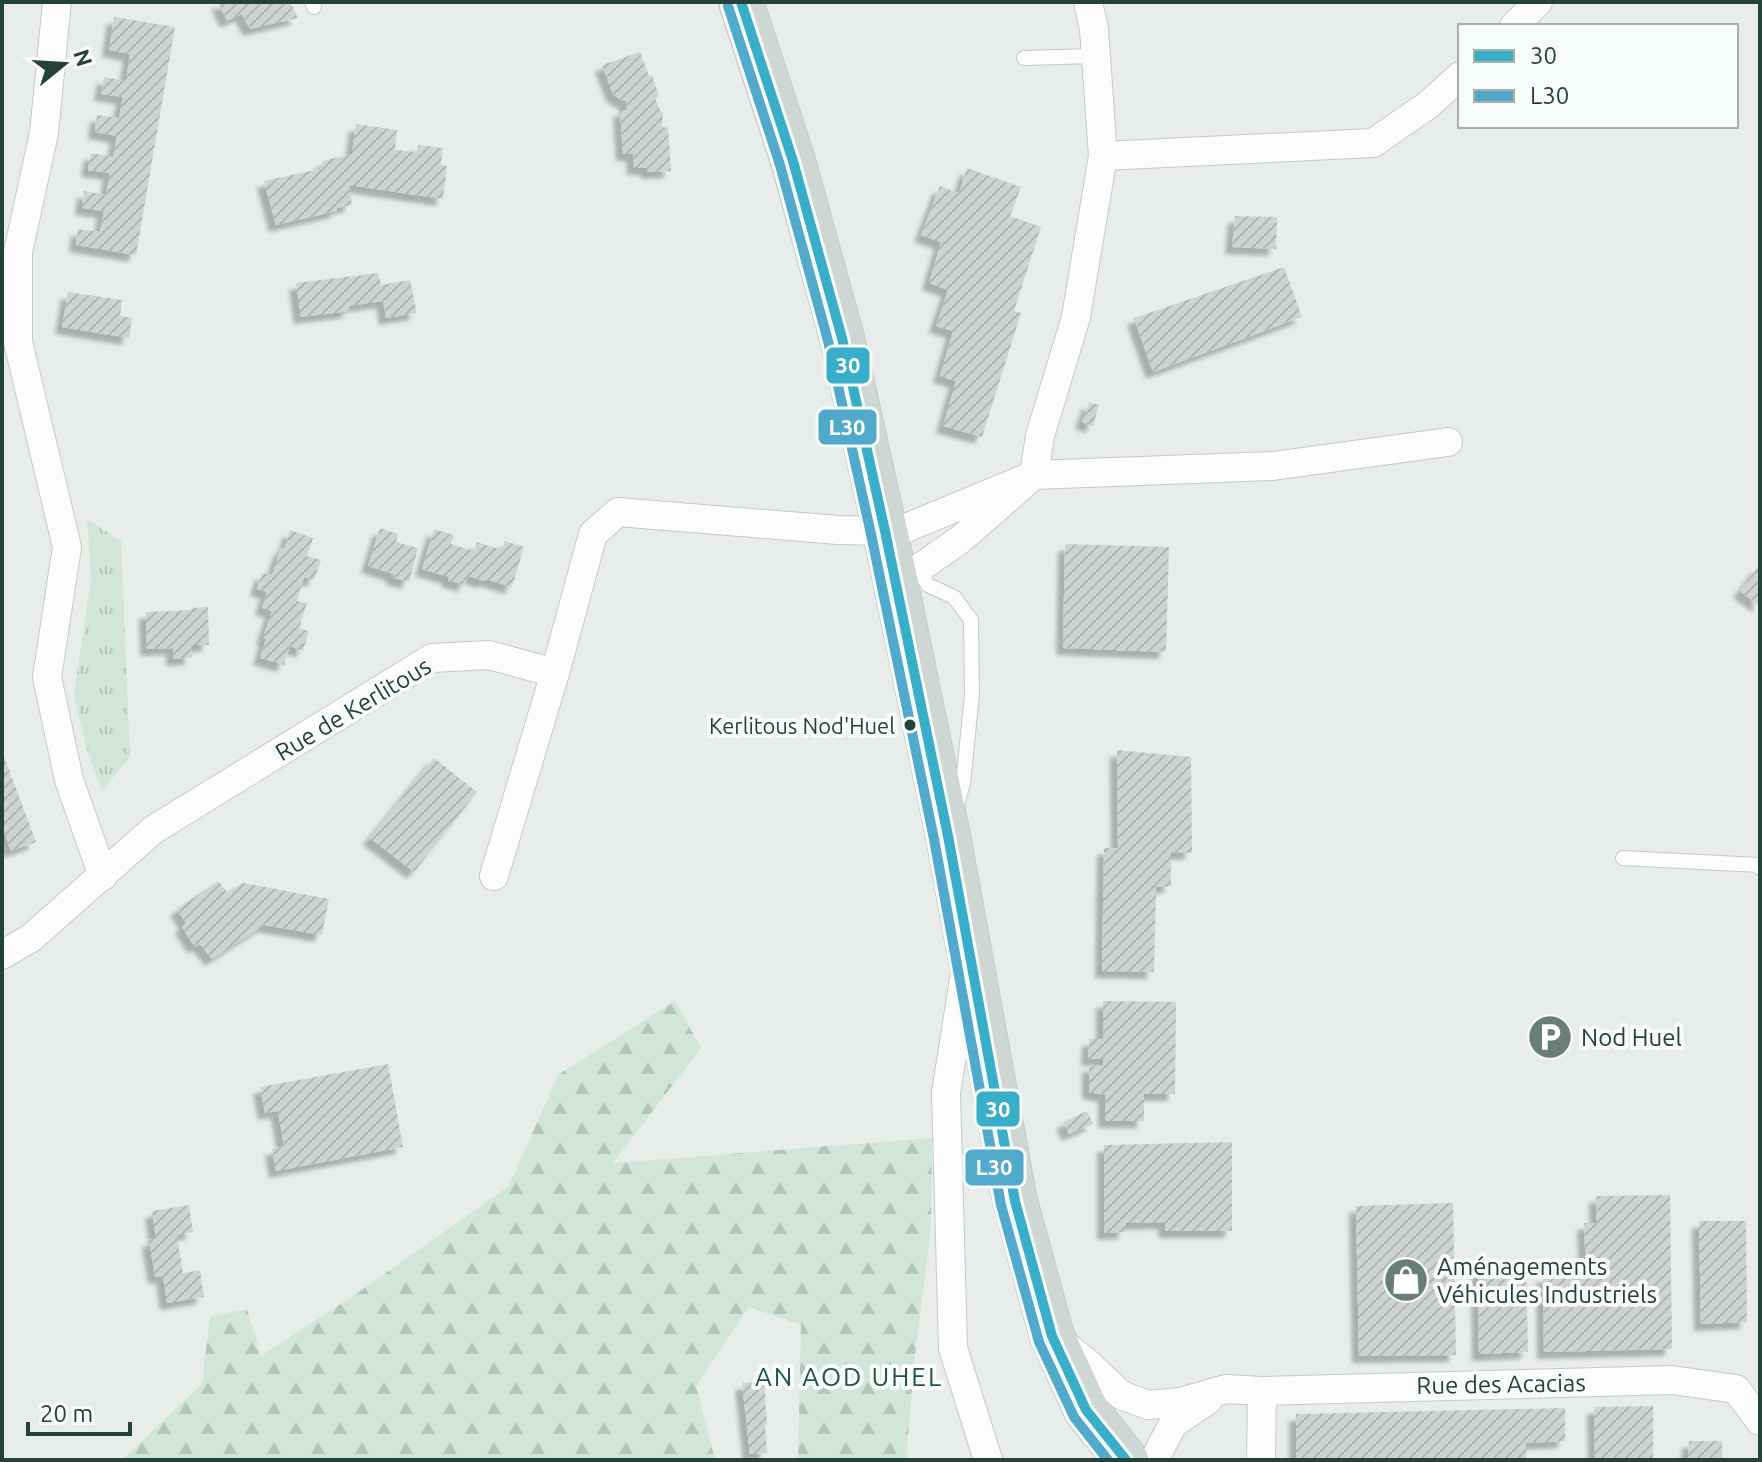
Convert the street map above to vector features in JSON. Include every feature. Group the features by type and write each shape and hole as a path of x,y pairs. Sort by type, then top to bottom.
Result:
{"main road":[{"path":"741,2 793,161 842,338 885,531 906,573 948,836 1015,1201 1052,1336 1086,1410 1126,1460"}],"street":[{"path":"57,2 44,133 18,252 18,342 67,547 47,677 69,780 103,876"},
{"path":"906,573 961,539 1034,475 1040,436 1076,317 1103,156 1094,29 1088,2"},
{"path":"1516,24 1538,2"},
{"path":"1103,156 1373,143 1428,105 1458,78"},
{"path":"494,876 593,534 618,512 885,531 906,528 1034,475 1273,466 1448,442"},
{"name":"Rue de Kerlitous","path":"2,955 31,938 153,830 432,658 489,655 555,673"},
{"path":"969,951 946,1093 953,1348 988,1460"},
{"name":"Rue des Acacias","path":"1052,1336 1121,1395 1148,1405 1180,1402 1226,1389 1262,1391 1672,1380 1736,1389 1760,1421"},
{"path":"1154,1460 1173,1424 1226,1389"},
{"path":"1261,1460 1262,1391"}],"lane":[{"path":"1024,58 1096,56"},
{"path":"906,573 954,597 971,620 972,694 963,783 948,836"},
{"path":"1623,858 1759,865 1760,868"}],"green space":[{"path":"87,519 121,541 130,757 102,791 86,747 74,694 91,578"},
{"path":"675,1001 701,1048 613,1163 932,1138 931,1228 906,1460 798,1460 801,1325 749,1307 696,1386 715,1460 122,1460 202,1384 210,1316 247,1309 261,1356 356,1294 509,1186 558,1075"}],"building":[{"path":"218,2 290,2 298,18 250,29 242,14 227,21"},
{"path":"114,17 175,27 136,255 76,245 78,229 100,232 104,211 82,208 84,191 106,195 110,173 88,170 91,153 113,157 117,136 95,132 97,115 119,118 123,97 101,94 104,77 126,81 130,54 109,50"},
{"path":"640,52 659,96 655,98 663,113 662,127 668,128 671,171 648,172 647,168 634,168 633,154 623,154 620,110 627,110 626,101 613,94 602,65"},
{"path":"356,124 397,130 395,150 417,152 418,145 443,148 441,165 447,166 443,199 349,185 352,205 276,225 264,181 324,168 322,161 352,154"},
{"path":"967,168 1021,187 1010,216 1041,227 1014,311 1021,313 982,437 943,426 956,381 940,376 953,331 936,326 948,290 929,283 941,242 921,235 940,186 959,193"},
{"path":"1235,216 1277,217 1276,249 1232,247"},
{"path":"1284,267 1302,317 1153,372 1134,318"},
{"path":"378,273 381,285 410,280 417,313 386,318 383,301 349,306 350,311 301,317 296,283"},
{"path":"68,292 122,300 120,316 132,318 129,338 62,327"},
{"path":"1089,402 1099,405 1093,426 1082,422"},
{"path":"380,528 398,534 396,542 418,548 409,582 368,566"},
{"path":"434,529 454,535 451,544 474,551 477,542 502,550 505,541 524,547 512,587 468,576 465,585 422,569"},
{"path":"290,530 313,538 307,556 321,560 314,580 304,577 297,601 307,603 299,628 309,631 303,651 290,646 284,665 260,658 272,611 262,608 267,592 257,589 262,573 272,575"},
{"path":"1065,544 1169,547 1166,652 1063,648"},
{"path":"1760,564 1760,606 1740,591"},
{"path":"208,607 209,645 191,645 192,658 173,659 173,648 147,649 146,612"},
{"path":"1117,750 1191,757 1192,853 1171,852 1171,886 1156,887 1154,972 1102,971 1104,848 1118,848"},
{"path":"2,751 36,842 11,851 2,825"},
{"path":"434,758 477,792 414,872 370,838"},
{"path":"218,881 227,892 243,883 329,899 322,935 264,925 212,959 200,944 195,947 182,927 186,923 177,909"},
{"path":"1103,1001 1176,1002 1175,1094 1144,1094 1144,1121 1105,1121 1105,1095 1089,1092 1089,1065 1103,1066 1103,1059 1088,1059 1089,1039 1103,1039"},
{"path":"388,1064 403,1147 276,1171 272,1149 284,1146 278,1111 265,1113 260,1087"},
{"path":"1087,1111 1093,1124 1069,1134 1063,1122"},
{"path":"1232,1142 1232,1231 1165,1231 1165,1222 1126,1223 1125,1232 1104,1233 1104,1145"},
{"path":"1670,1195 1672,1349 1544,1352 1543,1276 1586,1273 1584,1223 1597,1223 1596,1196"},
{"name":"Aménagements Véhicules Industriels","path":"1453,1203 1456,1355 1359,1356 1356,1206"},
{"path":"189,1205 193,1232 177,1235 183,1273 200,1270 204,1297 167,1303 163,1276 155,1277 149,1240 156,1239 152,1211"},
{"path":"1699,1221 1746,1221 1747,1322 1701,1324"},
{"path":"1526,1263 1528,1352 1479,1354 1478,1266"},
{"path":"764,1381 767,1453 750,1454 742,1383"},
{"path":"1653,1406 1653,1460 1595,1460 1594,1407"},
{"path":"1565,1408 1565,1441 1526,1443 1526,1460 1296,1460 1296,1414"},
{"path":"1689,1441 1722,1441 1722,1460 1688,1460"}],"transit line":[{"name":"30","path":"741,2 793,161 842,338 948,836 1015,1201 1052,1336 1086,1410 1126,1460"},
{"name":"L30","path":"728,6 780,165 828,341 934,839 1001,1205 1039,1342 1074,1417 1108,1460"}],"place":[{"name":"Kerlitous Nod'Huel","path":"910,725"},
{"name":"Nod Huel","path":"1550,1037"},
{"name":"Aménagements Véhicules Industriels","path":"1406,1280"}],"district":[{"name":"AN AOD UHEL","path":"849,1376"}]}
